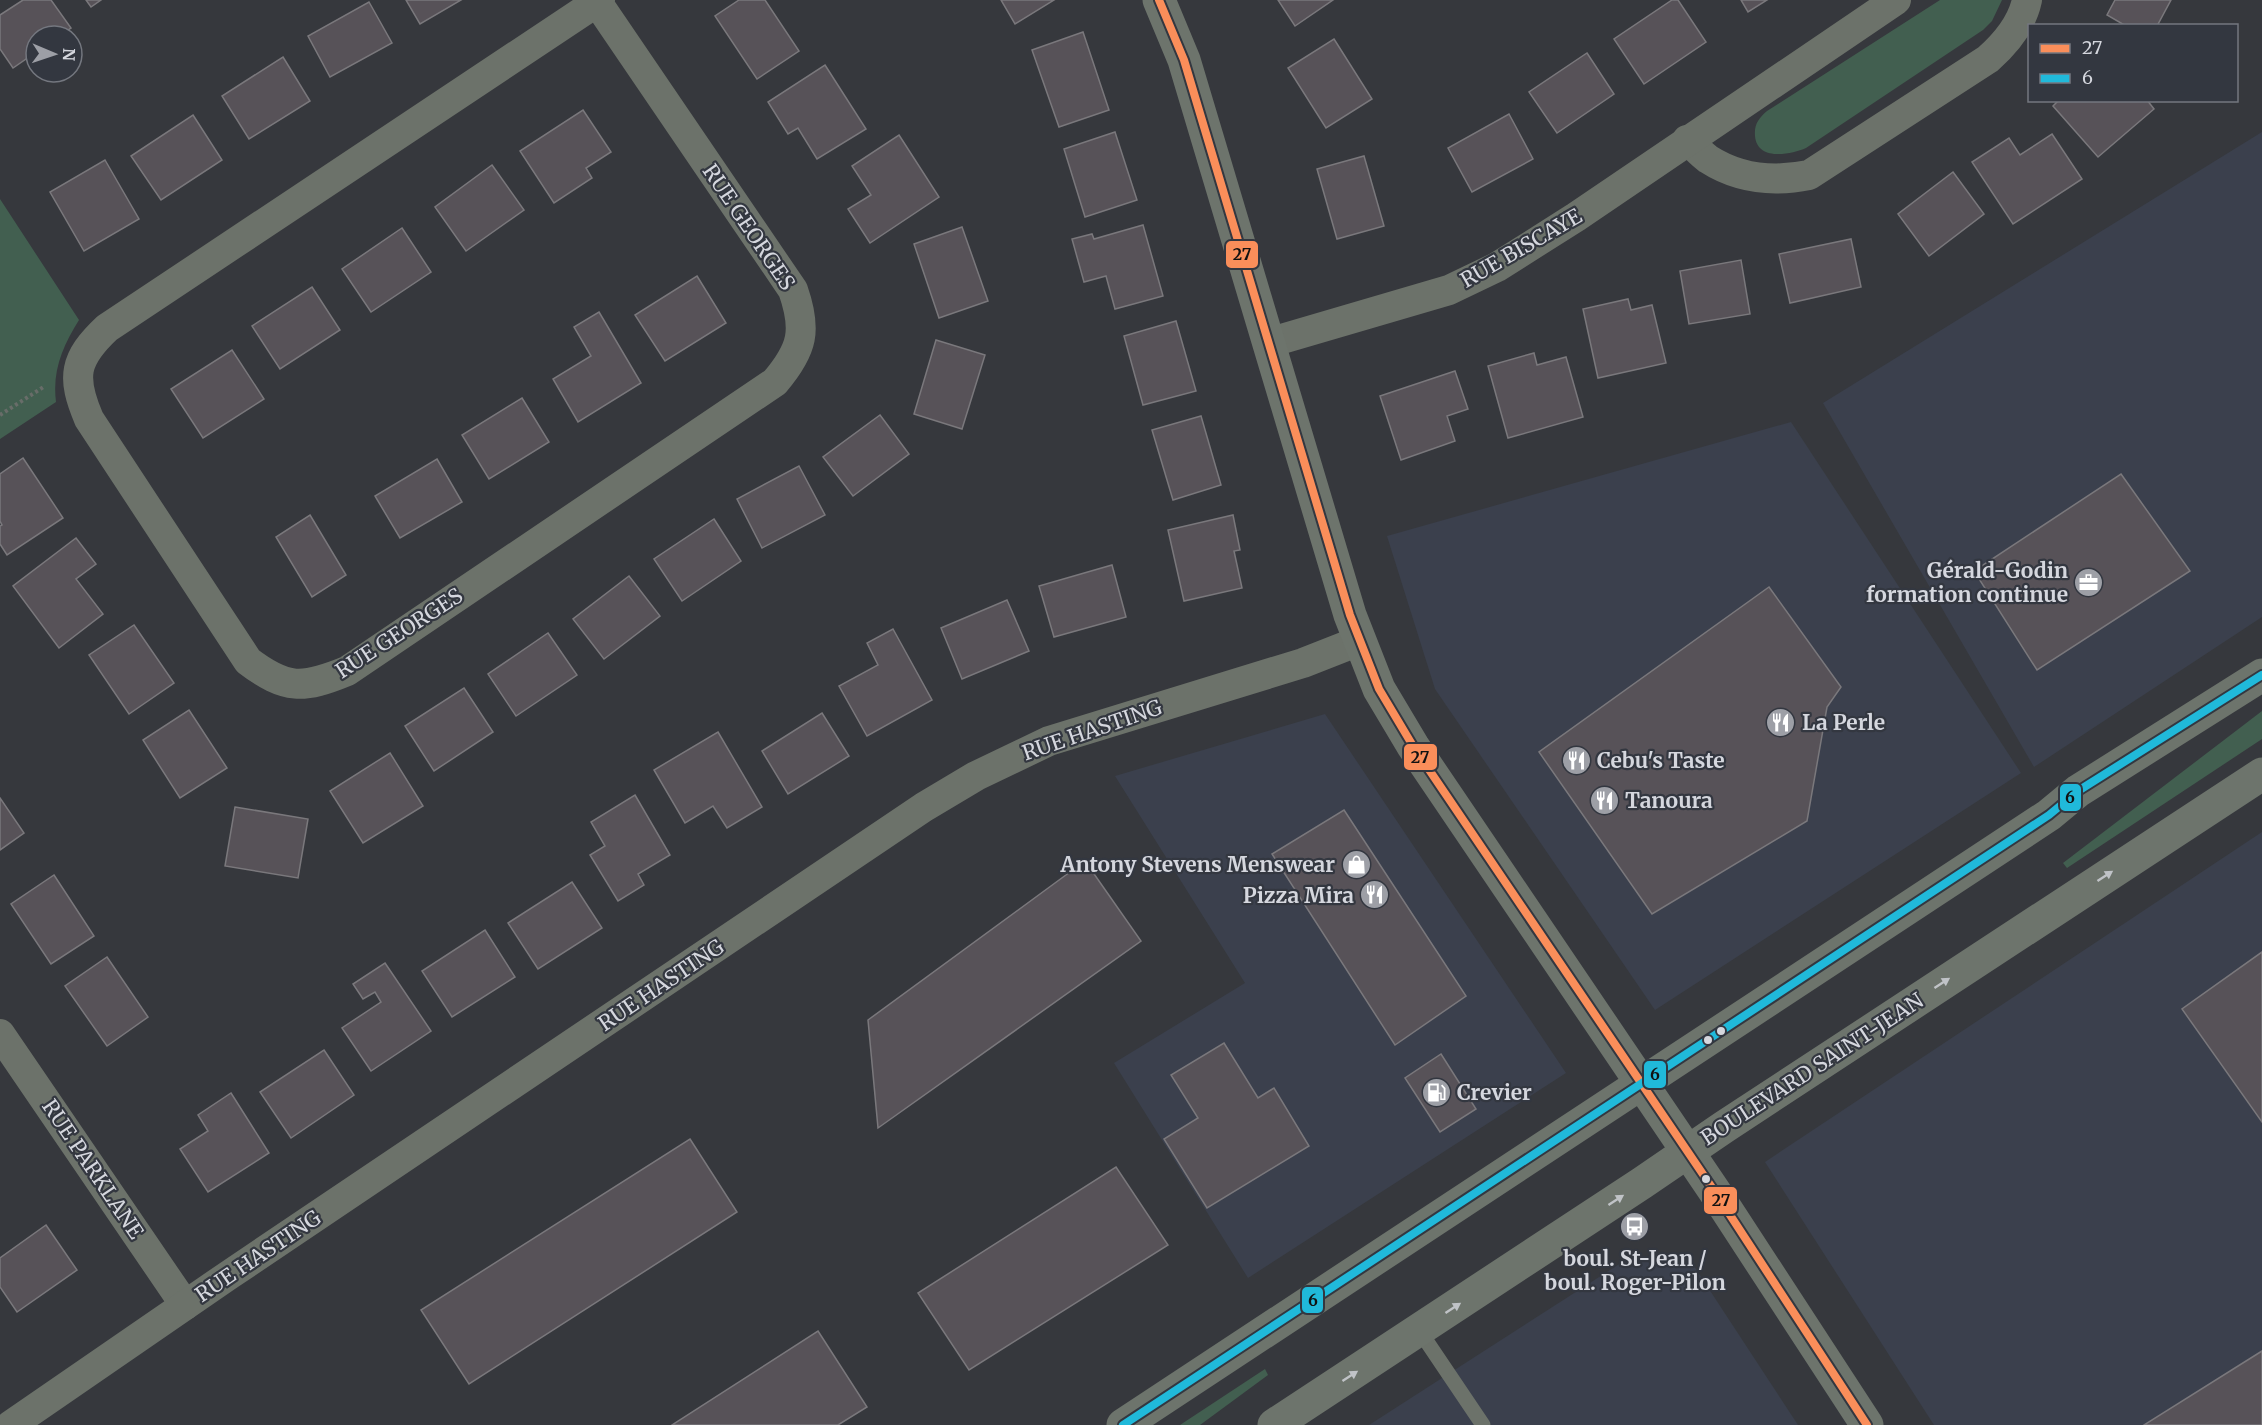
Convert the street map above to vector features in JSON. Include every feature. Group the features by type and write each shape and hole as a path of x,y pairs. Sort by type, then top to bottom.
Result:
{"main road":[{"path":"1159,0 1184,60 1359,641 1379,689 1413,747 1642,1083 1867,1425"},
{"path":"1123,1425 2049,815 2078,791 2262,675"},
{"name":"BOULEVARD SAINT-JEAN","path":"1274,1425 2262,774"}],"street":[{"name":"RUE BISCAYE","path":"1268,343 1449,290 1497,267 1576,217 1896,0"},
{"path":"1687,140 1708,159 1735,172 1760,178 1786,179 1809,175 1988,59 2004,45 2018,25 2027,0"},
{"name":"RUE GEORGES","path":"598,1 793,290 801,314 800,340 791,364 776,382 347,671 320,682 294,685 269,677 248,661 88,418 78,394 78,370 90,345 107,328 598,1"},
{"name":"RUE HASTING","path":"10,1425 924,807 976,776 1049,741 1303,663 1359,641"},
{"name":"RUE PARKLANE","path":"0,1034 185,1305"}],"lane":[{"path":"1419,1330 1483,1425"}],"path":[{"path":"0,415 37,390 78,370"}],"shaded area":[{"path":"2262,132 2262,617 2034,767 1823,403"},
{"path":"1791,422 2021,773 1655,1010 1435,689 1387,536"},
{"path":"1325,714 1566,1073 1248,1278 1114,1063 1245,983 1115,776"},
{"path":"2262,832 2262,1425 1934,1425 1765,1162"},
{"path":"1686,1254 1798,1425 1369,1425 1624,1261"}],"green space":[{"path":"1940,0 2002,0 1992,21 1983,30 1806,148 1792,153 1775,154 1768,153 1757,144 1756,125 1767,111"},
{"path":"0,199 79,320 68,339 57,369 56,402 0,439"},
{"path":"2262,711 2262,739 2067,868 2063,863"},
{"path":"1265,1369 1268,1375 1200,1425 1180,1425"}],"building":[{"path":"23,0 51,0 68,24 24,24 24,60 13,68 0,49 0,15"},
{"path":"86,0 101,0 91,7"},
{"path":"406,0 461,0 420,24"},
{"path":"739,0 765,0 799,51 757,79 715,16"},
{"path":"1001,0 1054,0 1015,24"},
{"path":"1278,0 1333,0 1295,26"},
{"path":"1672,0 1678,0 1706,42 1644,84 1614,39"},
{"path":"1741,0 1767,0 1748,12"},
{"path":"2115,0 2171,0 2158,24 2123,24 2107,15"},
{"path":"369,2 392,43 330,77 308,36"},
{"path":"1083,32 1109,110 1059,127 1032,50"},
{"path":"1334,39 1372,99 1326,128 1288,68"},
{"path":"1587,53 1614,94 1557,133 1529,92"},
{"path":"283,57 310,101 249,139 222,96"},
{"path":"825,65 866,129 817,159 798,128 788,134 768,102"},
{"path":"2057,102 2149,102 2154,109 2098,157 2053,106"},
{"path":"583,110 611,152 586,168 592,178 554,203 520,151"},
{"path":"1509,114 1533,159 1472,192 1448,148"},
{"path":"193,115 222,160 161,200 131,156"},
{"path":"1115,132 1137,200 1085,217 1064,149"},
{"path":"2052,134 2082,179 2013,224 1972,162 2009,138 2020,155"},
{"path":"899,135 939,197 870,243 848,209 871,195 852,166"},
{"path":"1364,156 1384,226 1337,239 1317,169"},
{"path":"105,160 139,219 84,251 50,192"},
{"path":"492,165 524,210 466,251 435,207"},
{"path":"1953,172 1984,214 1929,256 1898,214"},
{"path":"1143,225 1163,296 1115,309 1106,276 1084,282 1072,239 1092,234 1094,239"},
{"path":"962,227 988,301 939,318 914,244"},
{"path":"402,228 431,272 371,312 342,269"},
{"path":"1851,239 1861,287 1790,303 1779,254"},
{"path":"1741,260 1750,314 1689,324 1680,271"},
{"path":"697,276 726,323 665,361 635,315"},
{"path":"312,287 340,330 280,369 252,326"},
{"path":"1628,299 1631,310 1652,305 1666,363 1598,378 1583,309"},
{"path":"599,312 641,383 578,422 553,379 591,356 574,327"},
{"path":"1176,321 1196,391 1143,405 1124,336"},
{"path":"936,340 985,355 962,429 914,414"},
{"path":"232,350 264,399 203,438 171,389"},
{"path":"1534,353 1537,365 1566,357 1583,417 1508,438 1488,366"},
{"path":"1455,371 1468,409 1447,416 1455,441 1401,460 1380,396"},
{"path":"522,398 549,442 489,479 462,435"},
{"path":"880,415 909,454 853,496 823,457"},
{"path":"1201,416 1221,485 1173,500 1152,430"},
{"path":"23,458 63,518 7,555 0,544 0,526 2,525 0,521 0,474"},
{"path":"437,459 462,502 400,538 375,496"},
{"path":"799,466 825,515 762,548 737,499"},
{"path":"2121,474 2190,571 2037,670 1974,571"},
{"path":"310,515 346,575 312,597 276,537"},
{"path":"1233,515 1240,550 1234,551 1242,588 1184,601 1168,530"},
{"path":"714,519 741,561 682,601 654,559"},
{"path":"76,538 96,564 76,579 103,614 59,648 13,586"},
{"path":"1112,565 1126,617 1054,637 1039,586"},
{"path":"629,576 660,616 604,659 573,619"},
{"path":"1769,587 1841,687 1827,707 1807,821 1652,914 1539,752"},
{"path":"1007,600 1029,651 962,679 941,628"},
{"path":"134,625 174,683 129,714 89,655"},
{"path":"893,629 932,700 867,736 839,686 878,665 867,643"},
{"path":"548,633 577,675 516,716 488,674"},
{"path":"464,688 493,732 434,771 405,726"},
{"path":"189,710 227,768 180,798 143,740"},
{"path":"822,713 849,756 788,794 762,751"},
{"path":"718,732 762,807 727,828 713,806 685,823 654,770"},
{"path":"390,753 423,806 363,843 330,791"},
{"path":"635,795 670,855 638,874 644,885 618,901 590,855 605,846 591,822"},
{"path":"0,798 24,833 0,850"},
{"path":"235,807 308,819 298,878 225,866"},
{"path":"1344,810 1466,996 1395,1045 1272,854"},
{"path":"1085,861 1141,941 878,1128 868,1020"},
{"path":"54,875 94,936 51,964 11,904"},
{"path":"572,882 602,928 538,969 508,923"},
{"path":"485,930 515,977 452,1017 422,971"},
{"path":"2262,952 2262,1122 2182,1009"},
{"path":"107,957 148,1017 107,1046 65,986"},
{"path":"385,963 431,1031 371,1071 342,1028 381,1002 375,992 363,999 353,984"},
{"path":"1224,1043 1258,1098 1274,1088 1309,1146 1207,1208 1164,1139 1198,1118 1171,1075"},
{"path":"324,1050 354,1095 291,1138 260,1092"},
{"path":"1441,1054 1476,1109 1440,1132 1405,1078"},
{"path":"231,1093 269,1153 208,1192 180,1149 208,1131 198,1115"},
{"path":"690,1139 737,1212 469,1384 421,1310"},
{"path":"1116,1167 1168,1245 969,1370 918,1293"},
{"path":"46,1225 77,1270 17,1312 0,1287 0,1258"},
{"path":"818,1331 867,1407 838,1425 672,1425"},
{"path":"2262,1351 2262,1425 2144,1425"}],"transit line":[{"name":"27","path":"1159,0 1184,60 1350,615 1379,689 1413,746 1717,1195 1867,1425"},
{"name":"6","path":"1123,1425 2049,815 2078,791 2262,675"}],"place":[{"name":"Gérald-Godin formation continue","path":"2089,582"},
{"name":"La Perle","path":"1781,722"},
{"name":"Cebu's Taste","path":"1576,760"},
{"name":"Tanoura","path":"1604,800"},
{"name":"Antony Stevens Menswear","path":"1356,864"},
{"name":"Pizza Mira","path":"1375,895"},
{"name":"Crevier","path":"1436,1092"},
{"name":"boul. St-Jean / boul. Roger-Pilon","path":"1635,1227"}]}
